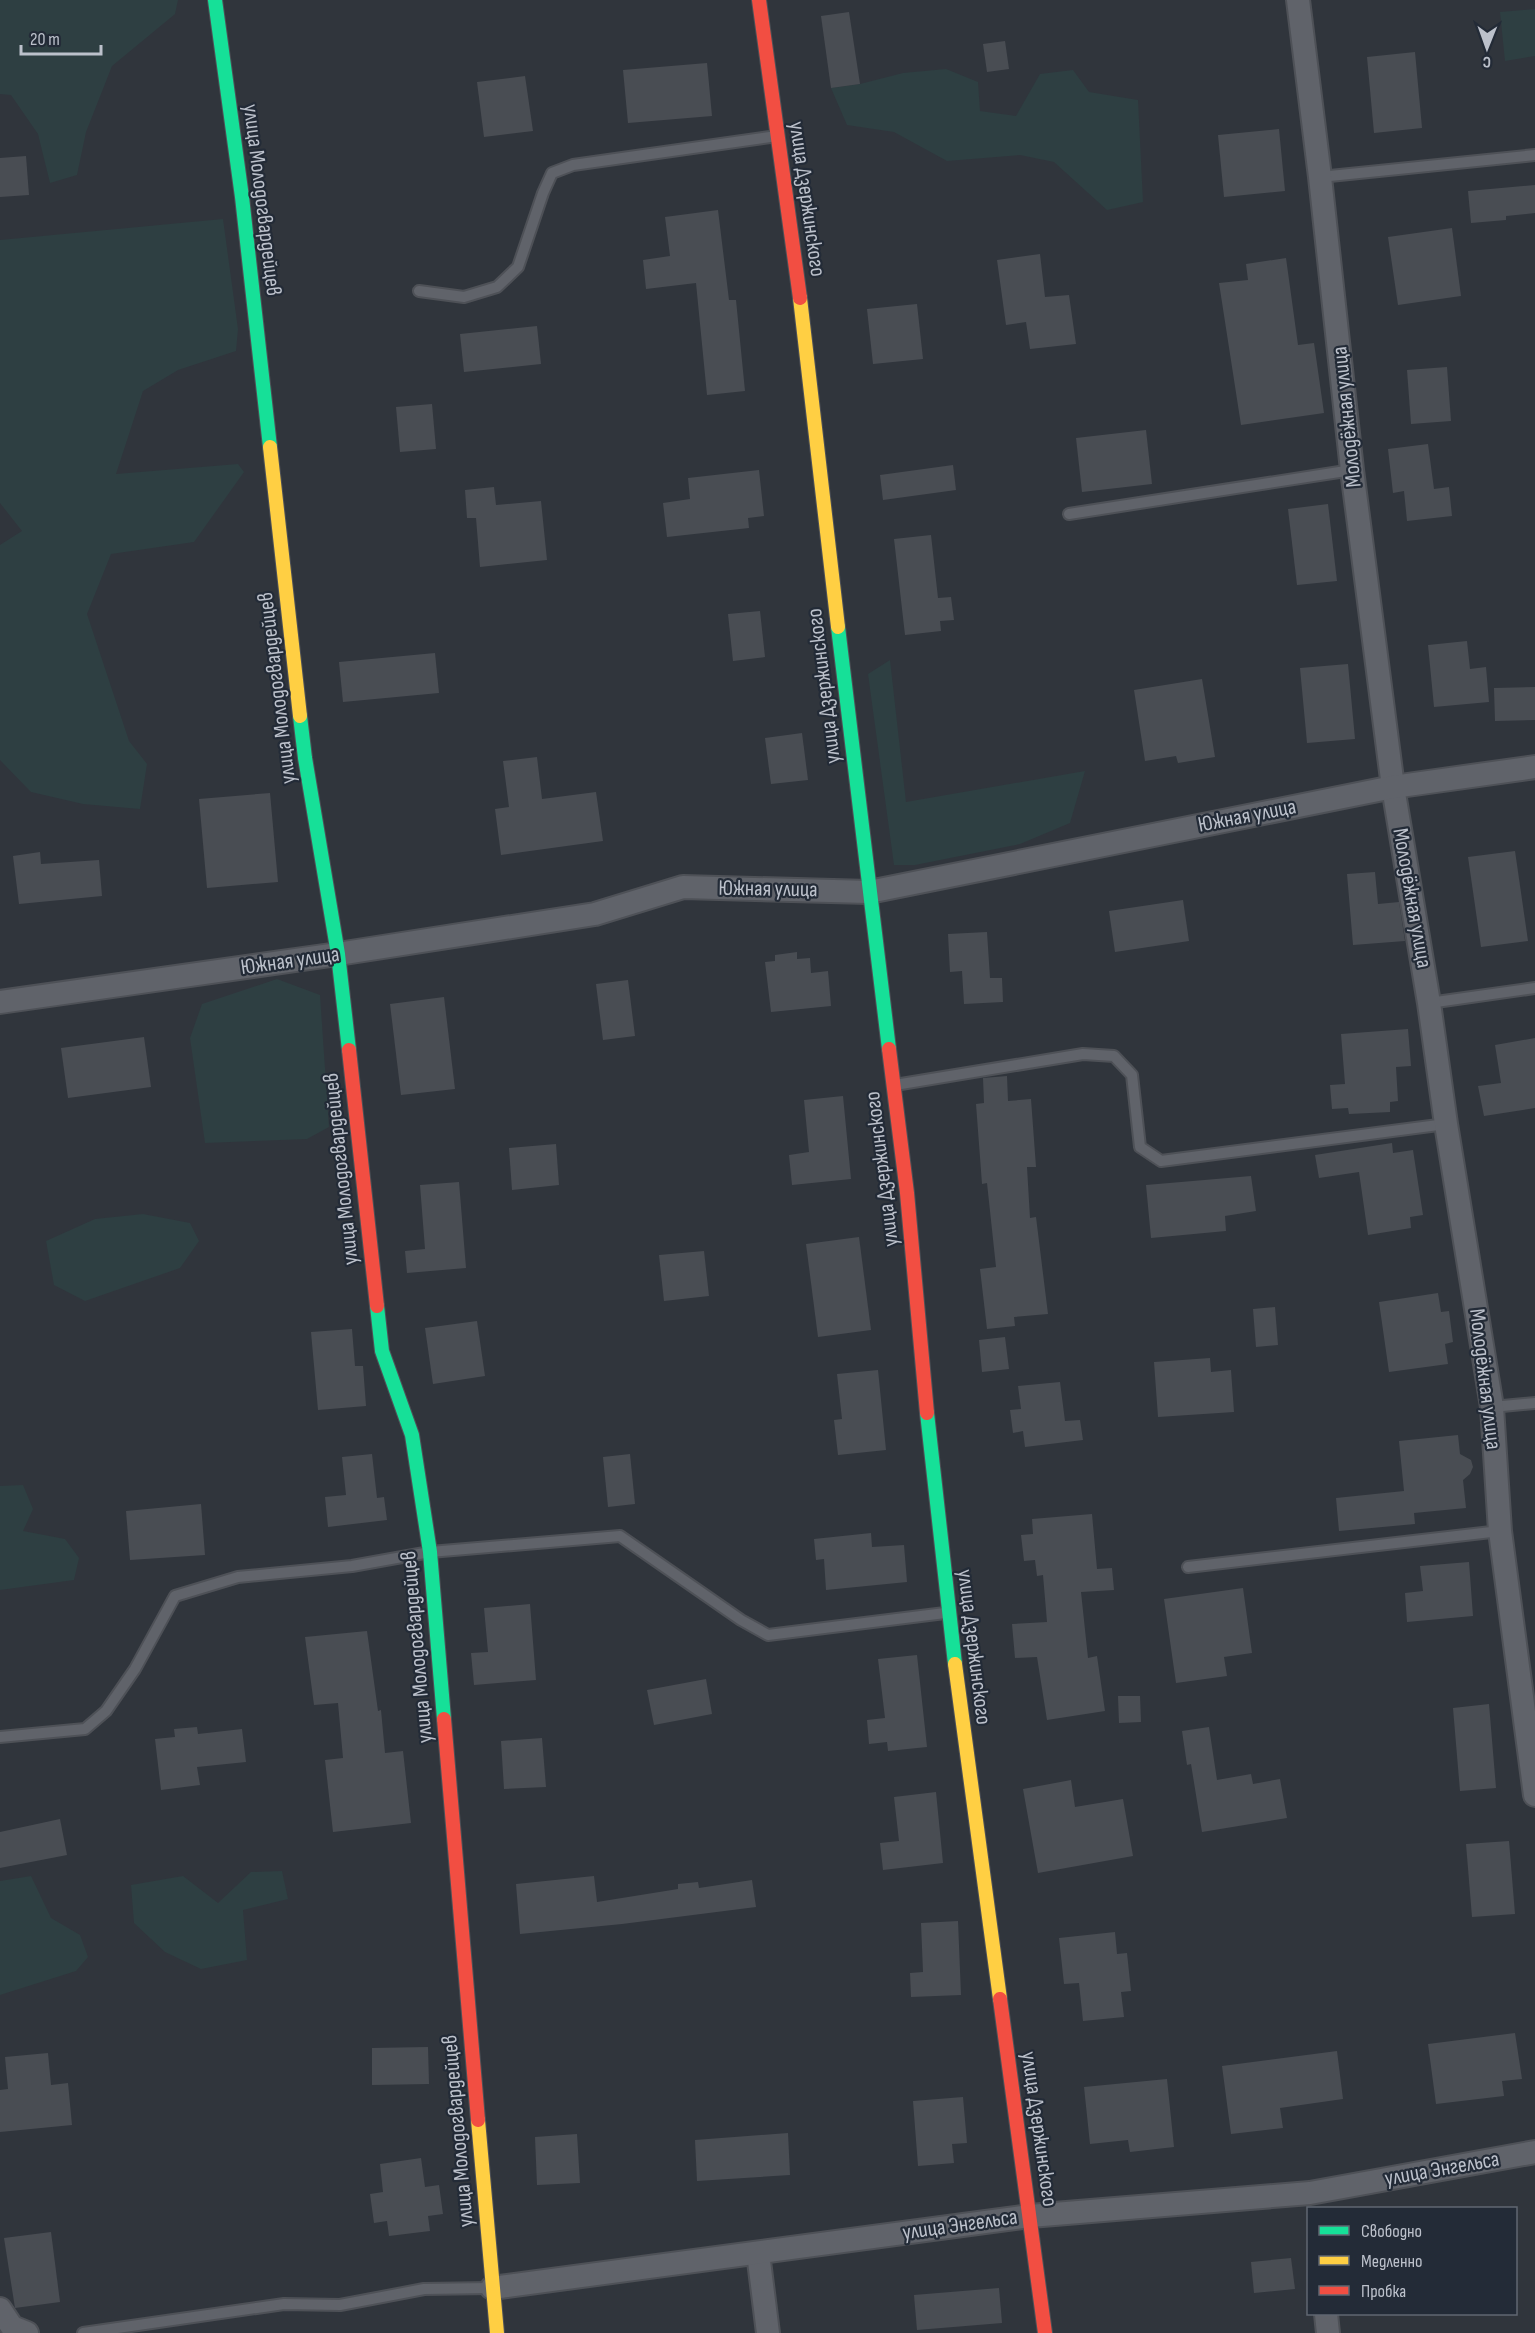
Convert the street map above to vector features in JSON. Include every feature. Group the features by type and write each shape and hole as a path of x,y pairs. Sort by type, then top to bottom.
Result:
{"street":[{"name":"улица Молодогвардейцев","path":"215,0 242,197 305,758 338,954 382,1351 412,1436 430,1552 497,2333"},
{"name":"улица Дзержинского","path":"759,0 795,260 869,892 907,1193 948,1613 1045,2333"},
{"name":"Молодёжная улица","path":"1298,0 1352,470 1393,787 1492,1407 1500,1531 1535,1795"},
{"name":"Южная улица","path":"0,1002 338,954 595,914 683,887 869,892 1393,787 1535,767"},
{"name":"улица Энгельса","path":"492,2288 1030,2216 1311,2201 1535,2152"},
{"path":"758,2253 768,2333"},
{"path":"0,2309 12,2327 27,2333"},
{"path":"1326,2315 1328,2333"}],"lane":[{"path":"419,291 464,297 497,286 518,267 552,173 573,165 778,136"},
{"path":"1320,177 1535,155"},
{"path":"1069,514 1352,470"},
{"path":"1429,1003 1535,988"},
{"path":"893,1085 1083,1054 1114,1056 1132,1075 1140,1148 1161,1161 1446,1124"},
{"path":"1492,1407 1535,1403"},
{"path":"1188,1567 1500,1531"},
{"path":"0,1737 85,1729 112,1703 135,1669 175,1596 238,1576 352,1566 430,1552 620,1536 741,1620 768,1635 948,1613"},
{"path":"83,2333 284,2304 340,2305 424,2289 492,2288"}],"shaded area":[{"path":"0,0 178,0 175,14 112,66 86,132 77,175 50,183 38,134 11,95 0,94"},
{"path":"1535,9 1535,56 1505,61 1500,12"},
{"path":"946,69 978,82 980,111 1016,116 1040,74 1073,70 1089,92 1138,100 1143,202 1107,210 1054,162 1020,155 947,161 894,132 847,125 831,88 860,84 903,73"},
{"path":"223,219 238,329 236,351 178,370 143,391 116,474 238,464 244,472 194,542 111,554 87,614 129,741 147,764 140,809 83,804 31,792 0,760 0,545 22,531 0,503 0,240"},
{"path":"890,660 906,802 1085,771 1070,823 1020,844 915,865 894,865 868,674"},
{"path":"277,979 320,995 329,1127 307,1139 205,1143 190,1038 202,1004"},
{"path":"143,1214 190,1223 199,1241 180,1268 85,1301 54,1285 46,1241 95,1219"},
{"path":"23,1485 33,1509 23,1531 65,1539 79,1558 74,1580 0,1590 0,1486"},
{"path":"282,1871 288,1899 243,1910 247,1960 201,1969 165,1952 134,1923 131,1885 183,1876 218,1903 251,1872"},
{"path":"31,1876 51,1918 80,1935 88,1957 76,1971 0,1995 0,1881"}],"building":[{"path":"849,12 860,84 831,88 821,16"},
{"path":"1005,41 1009,69 987,72 983,44"},
{"path":"1415,52 1422,128 1374,133 1367,57"},
{"path":"707,63 712,116 628,123 623,70"},
{"path":"525,76 533,131 484,137 477,82"},
{"path":"1279,129 1285,191 1224,197 1218,135"},
{"path":"26,156 29,195 0,197 0,158"},
{"path":"1535,185 1535,213 1506,216 1506,220 1471,223 1468,191"},
{"path":"718,210 729,300 736,300 745,391 707,395 696,283 646,289 643,260 670,256 665,217"},
{"path":"1452,228 1461,296 1398,305 1388,237"},
{"path":"1040,254 1045,297 1069,295 1076,344 1030,349 1026,322 1006,325 997,260"},
{"path":"1286,258 1298,345 1314,343 1324,413 1241,425 1219,283 1248,280 1246,264"},
{"path":"917,304 923,359 873,364 867,309"},
{"path":"537,326 541,364 464,372 460,334"},
{"path":"1447,367 1451,421 1411,424 1407,370"},
{"path":"432,404 436,449 400,452 396,407"},
{"path":"1146,430 1152,484 1082,492 1076,438"},
{"path":"1428,444 1434,489 1449,487 1452,516 1407,521 1404,491 1393,493 1388,449"},
{"path":"953,465 956,490 883,500 880,475"},
{"path":"759,470 764,516 748,518 749,528 667,537 663,503 690,499 688,478"},
{"path":"494,487 496,505 541,501 547,560 480,567 476,518 467,518 465,490"},
{"path":"1328,504 1337,581 1297,585 1288,509"},
{"path":"931,535 938,598 951,597 954,620 940,621 941,631 905,635 894,539"},
{"path":"760,611 765,657 733,661 728,614"},
{"path":"1467,641 1470,669 1486,667 1489,702 1434,707 1428,645"},
{"path":"435,653 439,693 343,702 339,662"},
{"path":"1348,664 1355,739 1307,743 1300,668"},
{"path":"1202,679 1215,757 1178,763 1176,756 1145,761 1134,690"},
{"path":"1535,687 1535,720 1495,721 1494,688"},
{"path":"802,733 808,780 771,784 765,738"},
{"path":"537,757 542,799 596,792 603,841 501,855 495,809 509,807 503,761"},
{"path":"270,793 278,882 207,888 199,799"},
{"path":"1515,851 1528,941 1481,947 1468,857"},
{"path":"40,852 41,864 99,860 102,896 19,904 13,856"},
{"path":"1375,872 1378,904 1399,902 1405,941 1353,945 1347,874"},
{"path":"1183,900 1189,941 1115,952 1109,911"},
{"path":"987,932 990,978 1002,978 1003,1002 964,1004 962,971 950,972 948,934"},
{"path":"797,952 797,959 810,958 811,973 828,971 831,1006 771,1012 765,962 775,961 775,955"},
{"path":"628,980 635,1036 603,1040 596,984"},
{"path":"444,997 455,1089 401,1095 390,1004"},
{"path":"1408,1029 1411,1066 1396,1067 1398,1101 1390,1102 1390,1112 1349,1114 1348,1108 1332,1109 1330,1085 1345,1084 1341,1034"},
{"path":"144,1037 151,1087 68,1098 61,1048"},
{"path":"1535,1038 1535,1108 1484,1116 1478,1086 1501,1083 1495,1045"},
{"path":"1007,1076 1008,1101 1031,1099 1036,1167 1027,1167 1030,1218 1036,1217 1048,1314 1014,1317 1015,1326 987,1329 980,1269 996,1267 987,1183 982,1184 976,1104 984,1103 983,1078"},
{"path":"843,1096 851,1179 792,1185 789,1155 809,1152 804,1100"},
{"path":"1392,1143 1393,1153 1413,1150 1423,1215 1410,1217 1411,1228 1368,1235 1359,1172 1319,1178 1315,1155"},
{"path":"556,1144 559,1185 512,1190 509,1148"},
{"path":"1251,1176 1256,1211 1225,1216 1226,1231 1151,1238 1146,1185"},
{"path":"459,1182 466,1268 407,1273 405,1251 425,1249 420,1185"},
{"path":"859,1237 871,1330 818,1337 806,1244"},
{"path":"704,1251 709,1296 664,1301 659,1255"},
{"path":"1438,1293 1441,1312 1449,1311 1453,1342 1445,1344 1448,1364 1389,1372 1379,1302"},
{"path":"1275,1307 1278,1345 1256,1347 1253,1309"},
{"path":"477,1321 485,1376 433,1384 425,1328"},
{"path":"352,1329 355,1366 363,1366 366,1406 318,1410 311,1332"},
{"path":"1005,1337 1009,1369 982,1372 979,1340"},
{"path":"1210,1358 1211,1372 1231,1370 1234,1412 1158,1417 1154,1362"},
{"path":"878,1370 886,1450 838,1455 834,1420 842,1419 837,1374"},
{"path":"1060,1382 1065,1421 1080,1420 1083,1440 1025,1447 1023,1431 1013,1433 1010,1410 1021,1409 1018,1386"},
{"path":"1458,1435 1460,1454 1471,1460 1473,1467 1470,1474 1463,1480 1466,1508 1414,1513 1415,1524 1339,1531 1336,1498 1404,1491 1399,1441"},
{"path":"372,1454 377,1498 384,1497 387,1520 328,1527 325,1497 346,1495 342,1457"},
{"path":"630,1454 635,1504 608,1507 603,1457"},
{"path":"201,1504 205,1555 130,1560 126,1511"},
{"path":"1092,1514 1097,1569 1112,1568 1114,1590 1081,1592 1088,1658 1097,1656 1105,1711 1047,1720 1037,1657 1015,1658 1012,1624 1047,1622 1043,1575 1037,1576 1035,1560 1024,1561 1021,1535 1033,1534 1032,1519"},
{"path":"871,1533 872,1547 904,1545 907,1582 826,1590 824,1559 816,1560 814,1539"},
{"path":"1469,1562 1473,1616 1407,1622 1405,1593 1423,1591 1420,1566"},
{"path":"1243,1588 1252,1653 1224,1657 1227,1676 1176,1683 1164,1599"},
{"path":"530,1604 536,1680 474,1685 471,1653 488,1652 484,1608"},
{"path":"367,1631 378,1711 381,1710 385,1753 403,1751 411,1823 333,1832 325,1760 343,1758 338,1703 314,1705 305,1637"},
{"path":"917,1655 927,1747 888,1751 887,1742 869,1744 867,1720 885,1718 878,1659"},
{"path":"706,1679 712,1714 654,1725 647,1690"},
{"path":"1118,1696 1140,1696 1141,1722 1119,1723"},
{"path":"1489,1704 1496,1788 1460,1791 1453,1708"},
{"path":"197,1727 198,1734 242,1729 246,1762 197,1767 200,1785 161,1790 155,1739 175,1737 174,1729"},
{"path":"1209,1727 1217,1780 1251,1774 1253,1784 1280,1779 1287,1818 1202,1832 1191,1764 1187,1765 1182,1731"},
{"path":"542,1738 546,1787 504,1789 501,1741"},
{"path":"1071,1780 1075,1807 1123,1799 1133,1856 1038,1873 1023,1789"},
{"path":"936,1792 943,1863 883,1870 880,1843 899,1841 894,1797"},
{"path":"60,1819 67,1855 0,1868 0,1832"},
{"path":"1509,1841 1515,1914 1472,1917 1466,1844"},
{"path":"594,1876 597,1902 678,1889 678,1884 698,1882 699,1888 752,1880 756,1907 520,1934 516,1884"},
{"path":"958,1921 961,1995 911,1997 910,1973 923,1972 921,1923"},
{"path":"1115,1932 1117,1954 1127,1953 1131,1991 1121,1992 1124,2017 1083,2021 1079,1983 1064,1984 1059,1938"},
{"path":"1515,2033 1522,2079 1502,2081 1504,2096 1436,2104 1428,2044"},
{"path":"428,2047 429,2084 372,2085 372,2048"},
{"path":"1337,2051 1343,2099 1280,2108 1283,2128 1231,2134 1222,2066"},
{"path":"48,2053 51,2085 68,2083 72,2125 0,2132 0,2090 8,2089 5,2057"},
{"path":"1167,2079 1174,2147 1130,2152 1128,2140 1090,2144 1084,2087"},
{"path":"963,2097 967,2143 952,2144 954,2163 918,2166 913,2101"},
{"path":"788,2133 790,2175 697,2181 695,2140"},
{"path":"577,2134 580,2183 537,2185 535,2137"},
{"path":"421,2158 425,2187 439,2185 443,2214 428,2216 430,2231 389,2236 387,2221 374,2223 370,2194 383,2192 380,2164"},
{"path":"51,2232 60,2302 15,2308 4,2238"},
{"path":"1291,2258 1295,2289 1254,2293 1251,2262"},
{"path":"999,2288 1002,2323 917,2330 914,2295"}],"traffic: fast":[{"path":"215,0 242,197 270,447"},
{"path":"838,627 889,1049"},
{"path":"300,716 338,954 349,1050"},
{"path":"377,1306 382,1351 412,1435 430,1552 444,1719"},
{"path":"927,1413 955,1664"}],"traffic: slow":[{"path":"800,298 838,627"},
{"path":"270,447 300,716"},
{"path":"955,1664 1000,1999"},
{"path":"478,2120 497,2333"}],"traffic: jam":[{"path":"759,0 800,298"},
{"path":"889,1049 907,1193 927,1413"},
{"path":"349,1050 377,1306"},
{"path":"444,1719 478,2120"},
{"path":"1000,1999 1045,2333"}]}
